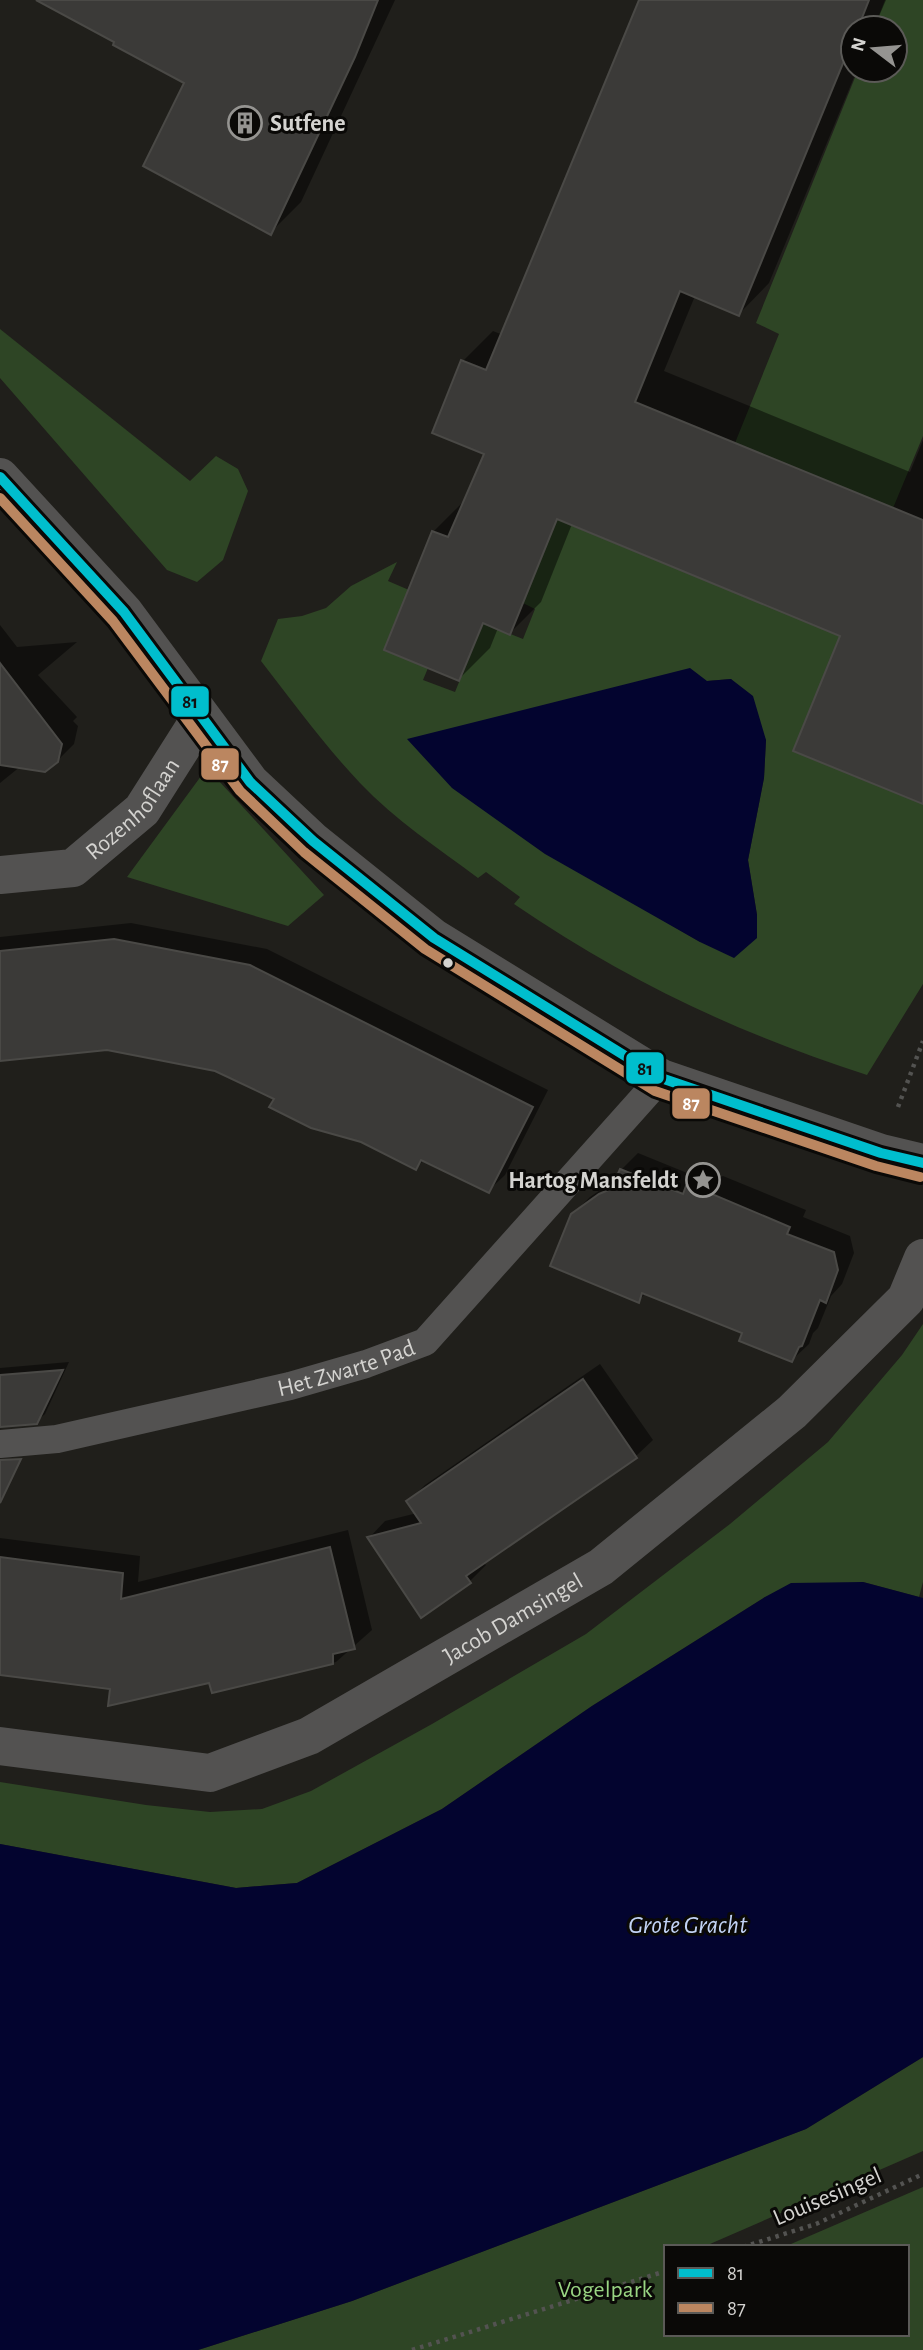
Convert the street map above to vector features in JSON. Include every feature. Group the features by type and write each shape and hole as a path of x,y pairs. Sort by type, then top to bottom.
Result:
{"street":[{"path":"0,477 124,612 250,782 313,841 434,938 661,1078 881,1153 923,1163"},
{"name":"Rozenhoflaan","path":"0,875 73,868 142,810 201,717"},
{"name":"Jacob Damsingel","path":"0,1745 210,1773 309,1736 601,1567 792,1412 906,1299 923,1258"}],"lane":[{"name":"Het Zwarte Pad","path":"0,1444 57,1440 290,1386 366,1364 425,1342 661,1078"}],"path":[{"path":"881,1153 923,1041"},
{"name":"Louisesingel","path":"749,2245 816,2224 923,2174"},
{"path":"412,2350 664,2272"}],"green space":[{"path":"885,0 923,0 923,436 893,508 735,443 779,334 756,323 852,84 909,84 909,14 880,14"},
{"path":"0,329 190,481 216,456 238,469 248,491 223,560 197,582 167,570 0,378"},
{"path":"556,519 840,636 793,751 923,804 923,984 867,1075 773,1041 684,1003 556,932 514,904 520,897 486,872 478,878 373,796 334,754 261,661 278,619 302,616 326,608 351,586 397,562 388,581 409,590 384,650 428,668 423,680 455,692 483,623 523,639 535,609 523,603","holes":["731,679 766,740 764,778 748,860 757,915 757,938 700,942 632,902 707,681"]},
{"path":"207,768 324,895 288,926 127,877"},
{"path":"923,1324 923,1582 919,1597 863,1582 765,1597 592,1706 442,1809 297,1883 236,1888 0,1844 0,1782 146,1805 210,1812 262,1809 311,1791 432,1724 586,1634 730,1524 828,1442 902,1355"},
{"name":"Vogelpark","path":"923,2057 923,2151 708,2245 664,2245 664,2336 909,2336 909,2245 789,2245 923,2187 923,2350 198,2350 352,2301 806,2129"}],"water":[{"path":"690,668 707,681 731,679 753,696 766,740 764,778 748,860 757,915 757,938 734,958 700,942 545,854 452,788 407,739"},
{"name":"Grote Gracht","path":"863,1582 923,1598 923,2057 806,2129 352,2301 198,2350 0,2350 0,1844 236,1888 297,1883 442,1809 592,1706 791,1583"}],"building":[{"name":"Sutfene","path":"36,0 378,0 355,57 271,235 143,166 184,83"},
{"path":"639,0 869,0 864,14 839,14 839,73 739,316 680,291 635,402 923,520 923,804 793,751 840,636 557,519 510,635 483,623 459,681 384,650 432,531 448,537 484,454 432,433 461,360 486,370"},
{"path":"0,663 62,744 58,762 45,772 0,765"},
{"path":"114,939 250,965 533,1107 489,1193 421,1160 416,1170 361,1142 311,1128 269,1107 274,1099 215,1071 107,1050 0,1061 0,951"},
{"path":"620,1169 683,1194 686,1186 705,1191 790,1227 787,1234 834,1252 838,1270 826,1303 820,1300 802,1346 792,1362 739,1341 742,1333 642,1293 639,1303 550,1266 571,1214 599,1194 611,1189"},
{"path":"63,1370 37,1424 0,1427 0,1375"},
{"path":"583,1379 637,1458 466,1576 471,1583 421,1618 367,1537 421,1523 406,1501"},
{"path":"21,1459 0,1503 0,1460"},
{"path":"330,1547 355,1649 333,1654 333,1664 212,1693 209,1683 108,1706 110,1689 0,1675 0,1557 123,1573 121,1599"}],"transit line":[{"name":"81","path":"0,477 124,612 250,782 313,841 434,938 661,1078 881,1153 923,1163"},
{"name":"87","path":"0,498 113,621 240,791 304,852 425,949 655,1091 876,1166 920,1177"}],"place":[{"name":"Sutfene","path":"245,123"},
{"name":"Hartog Mansfeldt","path":"703,1180"}]}
